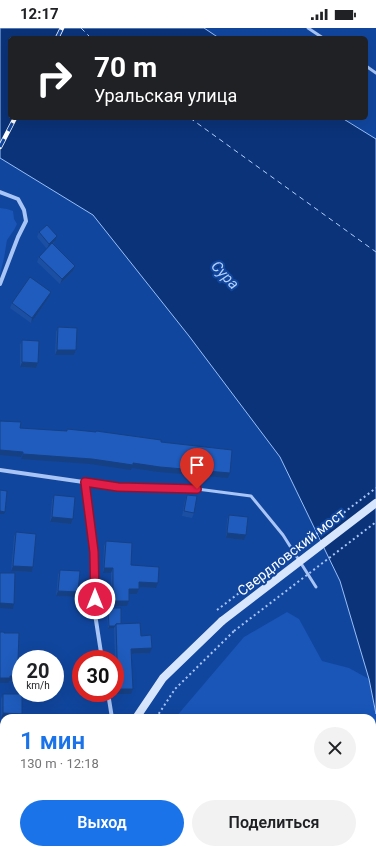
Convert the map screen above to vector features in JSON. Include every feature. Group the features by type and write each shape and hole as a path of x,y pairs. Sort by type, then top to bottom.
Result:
{"main road":[{"name":"Свердловский мост","path":"139,714 163,678 222,621 376,503"}],"street":[{"path":"0,192 18,199 24,210 26,221 18,237 0,284"},
{"path":"0,470 118,487"},
{"path":"85,482 94,552 95,614 101,650"},
{"path":"109,702 111,714"}],"lane":[{"path":"308,28 320,36"},
{"path":"118,487 197,489 251,496 283,535 316,588"}],"path":[{"path":"217,610 376,488"},
{"path":"159,714 175,688 234,631 376,522"}],"shaded area":[{"path":"0,208 13,211 14,219 17,224 7,240 0,274"},
{"path":"287,612 299,619 322,661 349,668 369,679 376,714 178,714 244,637"}],"water":[{"name":"Сура","path":"0,28 204,28 216,36 8,36 8,120 345,120 376,139 376,714 369,679 340,581 280,457 189,336 93,215 0,158"}],"building":[{"path":"47,225 57,236 49,244 39,232"},
{"path":"52,243 75,266 62,279 39,257"},
{"path":"30,277 51,292 32,318 12,303"},
{"path":"58,327 77,328 76,350 57,350"},
{"path":"22,340 39,341 38,363 22,362"},
{"path":"0,421 21,422 20,428 96,431 161,440 161,442 232,450 230,473 160,467 133,463 133,465 92,459 23,454 23,452 0,450"},
{"path":"0,490 7,491 5,512 0,511"},
{"path":"54,495 75,497 73,519 52,517"},
{"path":"187,495 197,496 194,513 184,511"},
{"path":"229,515 248,517 246,535 227,533"},
{"path":"16,532 36,534 33,567 13,566"},
{"path":"106,541 132,543 131,565 159,567 158,583 139,582 139,589 129,589 129,601 113,601 113,568 104,568"},
{"path":"60,570 80,571 78,592 58,591"},
{"path":"0,573 15,573 14,604 0,603"},
{"path":"108,608 121,608 121,624 109,626"},
{"path":"140,623 141,636 151,635 152,648 131,649 133,689 124,689 124,650 117,650 116,624"},
{"path":"0,632 19,633 18,650 12,650 12,676 10,676 10,678 0,678"},
{"path":"3,694 12,694 12,702 22,702 22,714 3,713"}],"ferry route":[{"path":"81,28 89,36"},
{"path":"193,120 376,252"}],"railway":[{"path":"58,36 62,28"},
{"path":"0,147 14,120"}],"route":[{"path":"95,599 94,552 85,482 118,487 197,489"}]}
